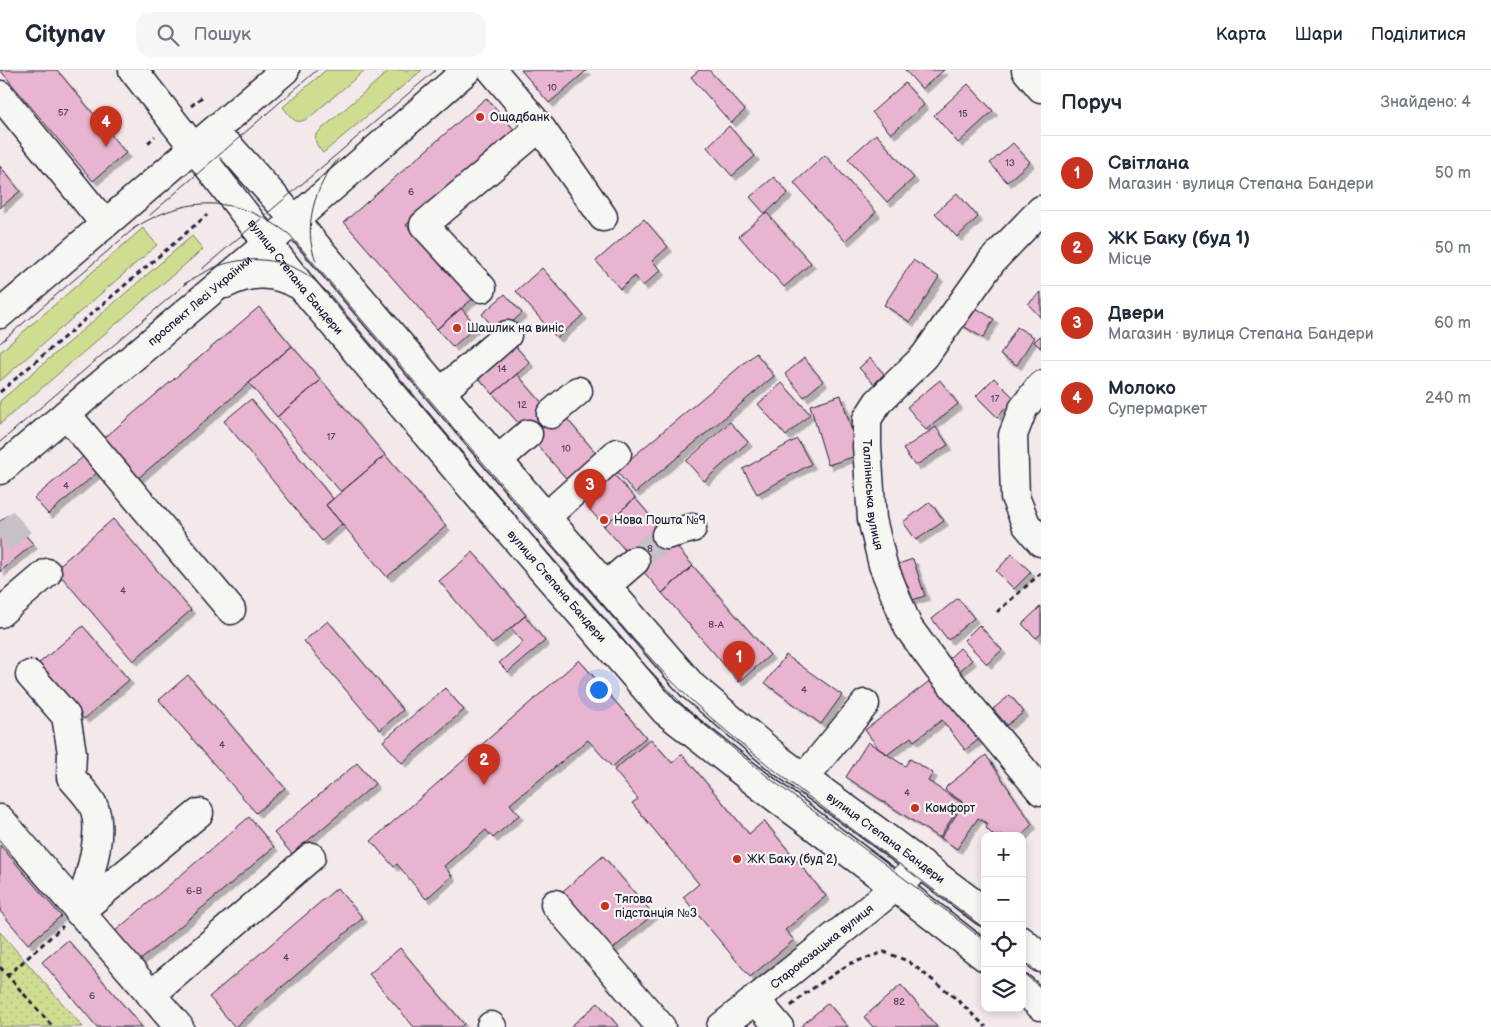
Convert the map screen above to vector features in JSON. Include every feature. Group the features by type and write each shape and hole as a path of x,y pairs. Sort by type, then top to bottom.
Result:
{"main road":[{"name":"вулиця Степана Бандери","path":"133,70 301,286 506,529 665,711 981,955"},
{"path":"0,314 285,70"},
{"name":"проспект Лесі Українки","path":"0,470 268,244 467,70"},
{"path":"492,70 540,127 603,217"},
{"path":"1026,70 1041,88"},
{"path":"0,95 105,224"},
{"path":"482,288 424,225 540,127"},
{"name":"вулиця Степана Бандери","path":"194,148 207,142 220,142 230,146 692,686 781,761 981,909"},
{"path":"330,262 324,252 321,239 322,225 324,209 330,194 340,181"},
{"name":"Талліннська вулиця","path":"1041,210 992,261 924,356 878,402 867,419 872,519 883,565 908,627 938,668 1041,791"},
{"path":"207,295 234,279 246,275 273,275 288,278 301,286"},
{"path":"441,392 507,335"},
{"path":"1041,385 1023,409 1013,435 1015,496 1026,524 1041,542"},
{"path":"551,414 578,391"},
{"path":"66,414 231,610"},
{"path":"498,460 528,434"},
{"path":"546,517 617,453"},
{"path":"606,586 635,562"},
{"path":"0,613 47,573"},
{"path":"30,674 66,716 72,753 71,777 92,804 98,819 96,852 79,912"},
{"path":"804,778 865,704"},
{"path":"79,912 199,813"},
{"path":"0,819 179,1027"},
{"path":"151,995 311,857"},
{"name":"Старокозацька вулиця","path":"721,1027 922,864"},
{"path":"555,904 661,1027"},
{"path":"1026,945 1041,958"},
{"path":"1026,993 1041,1006"},
{"path":"755,999 776,1024"}],"path":[{"path":"0,392 208,214"},
{"path":"997,612 1041,573"},
{"path":"8,976 79,912"},
{"path":"776,1024 806,993 849,964 884,952 908,960 952,995 986,1027"},
{"path":"0,967 53,1027"}],"green space":[{"path":"326,70 365,70 310,117 301,121 294,120 283,107"},
{"path":"390,70 422,70 323,153 316,142 316,134"},
{"path":"143,228 157,245 0,381 0,352"},
{"path":"192,236 203,249 0,424 0,401"},
{"path":"0,932 83,1027 0,1027"}],"building":[{"path":"0,70 57,70 126,153 93,181"},
{"path":"521,70 587,70 549,103"},
{"path":"699,70 709,70 745,110 731,123 691,77"},
{"path":"905,70 944,70 922,89"},
{"path":"905,83 924,105 891,134 872,112"},
{"path":"968,84 993,111 958,143 934,115"},
{"path":"486,98 519,135 484,156 406,225 445,270 451,265 477,295 437,329 344,222"},
{"path":"729,126 755,156 732,176 707,147"},
{"path":"876,134 914,178 887,202 848,159"},
{"path":"1013,143 1030,162 1007,182 990,163"},
{"path":"825,155 876,212 845,241 794,183"},
{"path":"0,166 20,191 0,208"},
{"path":"774,177 788,193 765,214 750,197"},
{"path":"957,193 978,217 957,237 935,213"},
{"path":"766,212 811,263 784,287 739,236"},
{"path":"644,219 668,247 652,261 661,270 643,286 635,276 620,289 596,261"},
{"path":"913,260 939,277 910,322 884,305"},
{"path":"542,268 583,315 557,338 516,291"},
{"path":"1041,292 1041,318 1028,304"},
{"path":"505,294 522,313 499,334 482,314"},
{"path":"968,303 994,319 983,338 957,322"},
{"path":"259,307 292,346 136,480 102,440"},
{"name":"Шашлик на виніс","path":"461,308 476,326 453,347 437,329"},
{"path":"1017,327 1034,337 1017,365 1000,355"},
{"path":"1041,335 1041,348 1034,342"},
{"path":"511,341 530,363 493,394 474,373"},
{"path":"292,346 321,380 277,417 249,383"},
{"path":"756,353 774,376 635,493 616,471"},
{"path":"804,358 823,381 804,397 785,374"},
{"path":"870,358 884,374 874,384 859,368"},
{"path":"517,374 555,418 531,438 493,394"},
{"path":"994,378 1015,399 997,417 976,396"},
{"path":"321,380 385,455 341,492 277,417"},
{"path":"940,380 958,404 926,430 907,407"},
{"path":"782,383 810,414 786,436 758,404"},
{"path":"841,395 859,455 828,465 810,405"},
{"path":"251,399 333,499 326,505 342,524 322,541 224,421"},
{"path":"561,412 601,459 571,484 531,438"},
{"path":"730,422 748,442 704,481 686,461"},
{"path":"936,427 948,445 915,466 903,449"},
{"path":"797,439 811,464 757,494 743,469"},
{"path":"385,455 446,526 387,577 326,505"},
{"path":"84,456 98,472 48,514 34,498"},
{"path":"610,470 635,498 604,526 579,497"},
{"path":"635,498 693,566 662,593 604,526"},
{"path":"930,502 944,521 916,540 903,522"},
{"path":"8,515 33,544 0,572 0,521"},
{"path":"113,519 191,610 133,661 55,569"},
{"path":"473,552 526,615 492,644 439,581"},
{"path":"1012,554 1031,572 1014,589 996,571"},
{"path":"913,559 925,596 902,603 890,567"},
{"path":"693,566 770,655 739,682 662,593"},
{"path":"958,598 974,618 948,640 932,619"},
{"path":"1041,606 1041,634 1036,638 1022,624"},
{"path":"525,616 545,641 508,672 499,663 523,642 511,628"},
{"path":"328,621 403,710 380,730 304,641"},
{"path":"979,625 1002,650 987,664 964,640"},
{"path":"83,626 129,680 84,719 38,664"},
{"path":"960,648 972,660 954,676 943,664"},
{"path":"786,655 842,695 821,724 765,683"},
{"path":"579,660 646,737 612,767 588,740 510,804 519,815 493,838 486,830 444,866 452,876 426,899 397,864 394,867 371,841"},
{"path":"188,675 285,788 256,813 159,700"},
{"path":"936,676 982,737 965,750 942,720 914,741 911,737 888,754 879,749 865,730"},
{"path":"445,688 464,710 402,763 383,741"},
{"path":"1010,695 1024,712 1007,725 993,709"},
{"name":"ЖК Баку (буд 2)","path":"651,739 672,763 682,754 749,834 764,821 826,896 785,930 794,940 750,977 683,897 699,884 632,803 638,799 614,770"},
{"path":"868,742 905,766 910,759 933,773 928,781 962,803 939,838 846,777"},
{"path":"986,755 1032,824 1025,832 990,832 986,828 988,824 978,818 957,849 941,838 964,803 945,790 947,786"},
{"path":"357,763 375,784 292,854 274,833"},
{"path":"249,817 274,847 138,962 113,933"},
{"path":"0,845 61,916 28,944 0,911"},
{"name":"Тягова пiдстанцiя №3","path":"603,856 653,914 606,955 556,897"},
{"path":"337,888 363,918 235,1027 209,997"},
{"path":"68,940 142,1027 97,1027 42,962"},
{"path":"400,948 464,1024 460,1027 414,1027 369,974"},
{"path":"901,985 937,1027 873,1027 864,1017"},
{"path":"598,1003 619,1027 570,1027"},
{"path":"828,1003 848,1027 800,1027"}],"tunnel":[{"path":"2,520 27,549"},
{"path":"635,561 666,535"}],"tram line":[{"path":"150,215 317,70"},
{"path":"202,269 436,70"},
{"path":"316,261 310,235 313,207 323,182 338,159"},
{"path":"133,229 173,210 193,205 212,204 232,206 251,212 271,222 290,235 613,616 679,688 702,710 771,767 981,926"},
{"path":"0,343 137,226"},
{"path":"184,284 224,264 250,260 277,262 290,266 313,279 330,295 577,589 632,651 695,717 773,781 981,938"},
{"path":"0,442 189,281"},
{"path":"1026,962 1041,975"},
{"path":"1026,975 1041,988"}],"place":[{"name":"Ощадбанк","path":"480,117"},
{"name":"Молоко","path":"106,147"},
{"name":"Шашлик на виніс","path":"457,328"},
{"name":"Двери","path":"590,510"},
{"name":"Нова Пошта №9","path":"604,520"},
{"name":"Світлана","path":"739,682"},
{"name":"ЖК Баку (буд 1)","path":"484,785"},
{"name":"Комфорт","path":"915,808"},
{"name":"ЖК Баку (буд 2)","path":"737,859"},
{"name":"Тягова пiдстанцiя №3","path":"605,906"}]}
